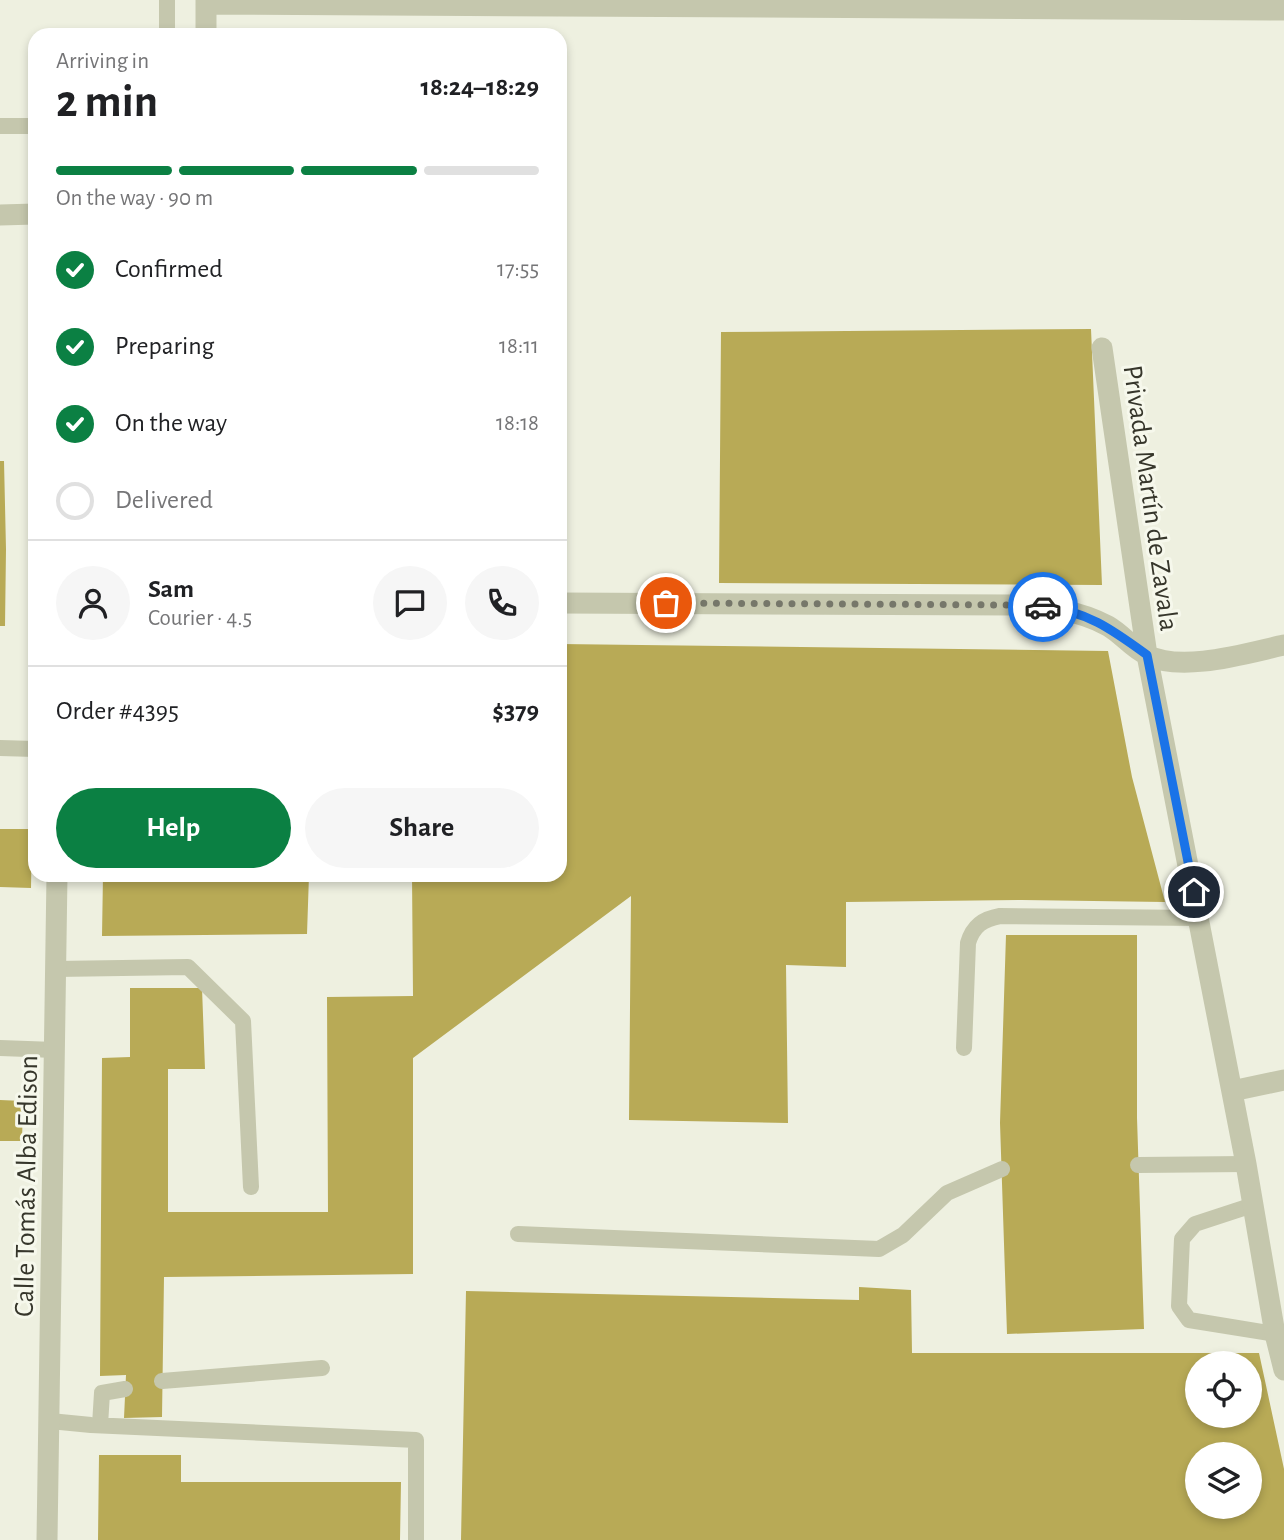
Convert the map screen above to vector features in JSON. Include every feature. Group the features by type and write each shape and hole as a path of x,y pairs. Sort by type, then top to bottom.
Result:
{"street":[{"path":"206,28 206,2 1087,4 1284,10"},
{"path":"0,215 28,214"},
{"name":"Privada Martín de Zavala","path":"1102,348 1147,655 1284,1370"},
{"path":"567,603 1015,605 1048,607 1080,614 1109,627 1147,655 1170,661 1213,659 1284,645"},
{"name":"Calle Tomás Alba Edison","path":"47,1540 57,882"},
{"path":"1232,1091 1284,1080"}],"lane":[{"path":"167,0 167,28"},
{"path":"0,126 28,126"},
{"path":"0,748 28,748"},
{"path":"964,1048 968,943 971,932 989,918 1199,918"},
{"path":"56,969 188,967 243,1021 251,1187"},
{"path":"0,1048 55,1050"},
{"path":"1138,1165 1246,1164"},
{"path":"518,1234 879,1249 903,1235 947,1194 1002,1169"},
{"path":"1253,1205 1195,1224 1182,1239 1179,1306 1189,1320 1275,1334"},
{"path":"162,1381 322,1368"},
{"path":"100,1425 102,1393 125,1389"},
{"path":"50,1421 416,1440 416,1540"}],"building":[{"path":"1091,329 1102,585 719,583 721,332"},
{"path":"0,461 4,461 5,626 0,626"},
{"path":"567,644 1108,651 1132,777 1165,902 846,902 846,967 786,965 788,1123 629,1120 631,896 413,1058 413,1274 164,1277 162,1417 124,1418 126,1375 100,1376 102,1058 130,1057 130,988 202,988 205,1069 168,1069 168,1212 328,1212 327,997 413,996 412,882 567,882"},
{"path":"0,829 28,829 28,882 31,882 31,888 0,887"},
{"path":"103,882 309,882 307,934 102,936"},
{"path":"1006,935 1137,935 1137,1118 1144,1329 1007,1334 1000,1123"},
{"path":"0,1100 23,1101 22,1141 0,1141"},
{"path":"859,1287 911,1290 912,1353 1185,1353 1185,1428 1262,1428 1262,1367 1284,1469 1284,1540 461,1540 466,1291 859,1300"},
{"path":"99,1455 181,1455 181,1482 401,1482 400,1540 98,1540"}],"way so far":[{"path":"666,603 1043,607"}],"route":[{"path":"1043,607 1080,614 1095,620 1147,655 1194,892"}]}
